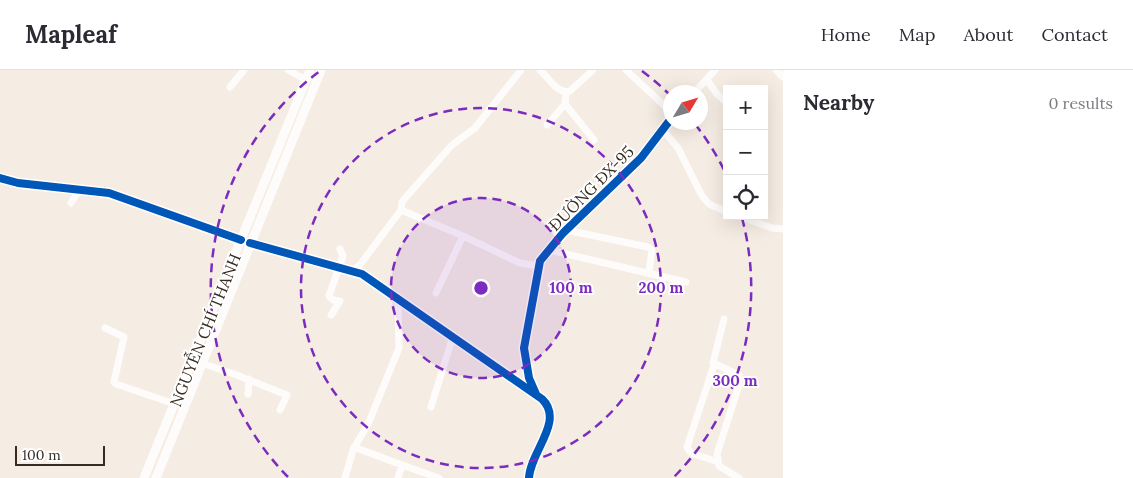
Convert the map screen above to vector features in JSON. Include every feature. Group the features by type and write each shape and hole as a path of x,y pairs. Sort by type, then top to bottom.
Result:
{"main road":[{"name":"NGUYỄN CHÍ THANH","path":"156,478 197,362 310,70"},
{"name":"NGUYỄN CHÍ THANH","path":"245,242 321,70"},
{"name":"NGUYỄN CHÍ THANH","path":"144,478 175,404 197,362"},
{"path":"153,459 162,463"}],"street":[{"path":"230,87 244,70"},
{"path":"288,70 306,80"},
{"path":"353,270 359,266 401,210 402,202 406,197 452,145 475,128 521,70"},
{"path":"540,70 561,91 566,93"},
{"path":"547,124 565,104 566,93 593,70"},
{"path":"626,70 663,104"},
{"path":"702,85 715,70"},
{"path":"777,70 783,77"},
{"path":"707,80 723,99"},
{"path":"565,104 594,140"},
{"path":"663,130 678,148 702,196 709,204 723,210"},
{"name":"ĐƯỜNG ĐX-95","path":"536,394 529,378 524,348 538,266 566,230 641,158 663,130"},
{"name":"ĐƯỜNG ĐX-95","path":"0,178 18,183 109,193 245,242 353,270 394,296 548,404 550,420 529,478"},
{"path":"71,203 79,190"},
{"path":"401,210 520,263 538,266"},
{"path":"749,220 772,228 783,229"},
{"path":"566,230 648,247 652,250 649,272"},
{"path":"436,293 463,236"},
{"path":"331,315 340,301 332,300 329,296 335,284 338,267 344,253 340,249"},
{"path":"549,250 686,282"},
{"path":"345,478 354,447 369,422 399,348 398,303 394,296"},
{"path":"718,462 691,453 687,448 714,365 714,354 724,319"},
{"path":"105,328 124,337 114,382 175,404"},
{"path":"431,407 452,336"},
{"path":"197,362 249,379 287,395 280,410"},
{"path":"714,365 732,370 739,375 739,385 717,454 719,466 739,478"},
{"path":"248,394 249,379"},
{"path":"354,447 439,478"},
{"path":"398,478 402,466"}],"cycle path":[{"path":"536,394 529,378 524,348 540,261 563,233 641,158 663,129"},
{"path":"0,178 18,183 109,193 241,240"},
{"path":"250,243 362,274 542,399 548,408 550,417 529,478"}]}
